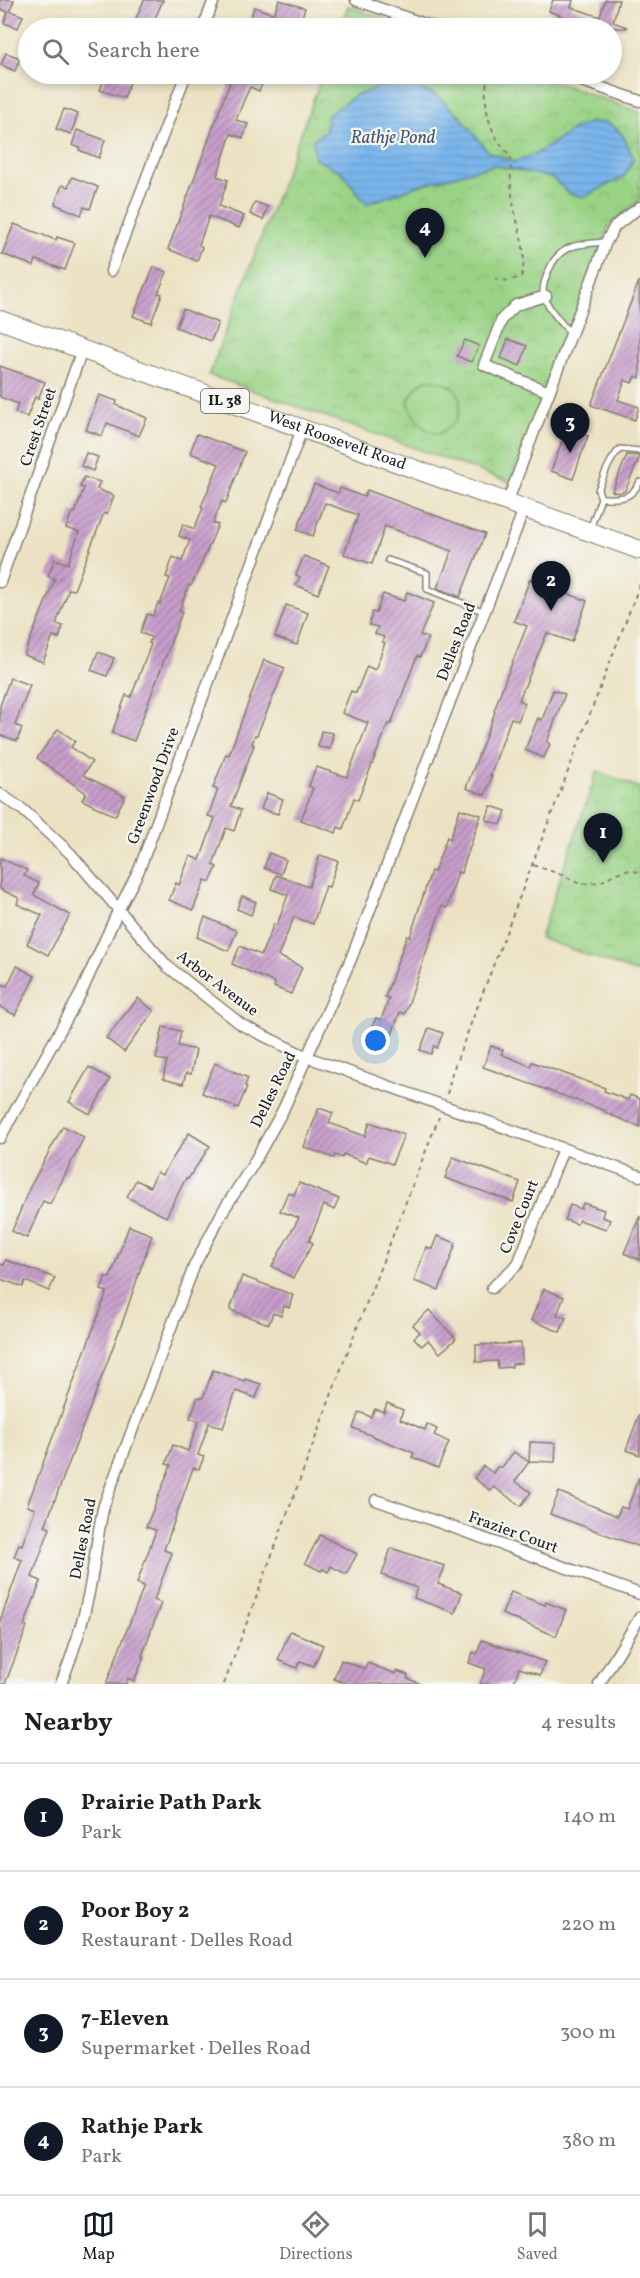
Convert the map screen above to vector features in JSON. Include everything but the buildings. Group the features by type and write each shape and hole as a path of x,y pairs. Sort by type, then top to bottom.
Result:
{"main road":[{"name":"West Roosevelt Road","path":"0,320 640,550"}],"street":[{"path":"207,18 214,0"},
{"path":"356,0 407,18"},
{"path":"111,271 182,84"},
{"path":"591,84 640,101"},
{"path":"507,503 606,242 615,226 640,207"},
{"path":"546,296 516,305 502,320 484,365 549,392"},
{"name":"Crest Street","path":"0,582 5,551 82,350"},
{"name":"Greenwood Drive","path":"0,1138 81,993 143,859 302,429"},
{"name":"Delles Road","path":"61,1684 83,1621 96,1537 104,1505 183,1292 208,1237 283,1110 320,1031 380,887 524,509"},
{"name":"Arbor Avenue","path":"0,794 22,809 63,846 167,966 242,1025 306,1057 640,1176"},
{"name":"Cove Court","path":"492,1288 518,1264 562,1149"},
{"name":"Frazier Court","path":"376,1500 640,1594"},
{"path":"599,1684 640,1617"}],"lane":[{"path":"571,334 553,313 543,291 546,276 552,261 560,251 573,246 606,242"},
{"path":"589,532 601,498 598,490 607,467 620,449 640,451"},
{"path":"601,498 624,498 633,494 640,482"},
{"path":"388,560 427,573 427,589 484,612"}],"path":[{"path":"487,84 486,105 490,128 501,147 511,156 509,179 515,214 522,236 525,266 521,277 516,280 492,278"},
{"path":"224,1684 344,1361 444,1105 452,1072 640,584"},
{"path":"533,865 563,875 580,884 601,882 625,870 640,872"}],"green space":[{"path":"348,6 381,18 344,18"},
{"path":"319,84 561,84 640,112 640,200 609,226 510,482 209,375"},
{"path":"426,380 449,385 454,388 459,398 460,409 455,423 439,434 428,430 419,422 408,400 418,385"},
{"path":"597,771 640,788 640,974 540,938"}],"water":[{"name":"Rathje Pond","path":"388,84 405,84 434,94 460,116 488,152 514,162 533,156 574,129 602,121 620,131 634,159 624,177 584,197 570,194 552,178 494,165 420,185 366,204 342,172 315,159 313,140 326,130 327,116 354,96"}],"place":[{"name":"Rathje Park","path":"425,258"},
{"name":"7-Eleven","path":"570,453"},
{"name":"Poor Boy 2","path":"551,611"},
{"name":"Prairie Path Park","path":"603,863"}]}
